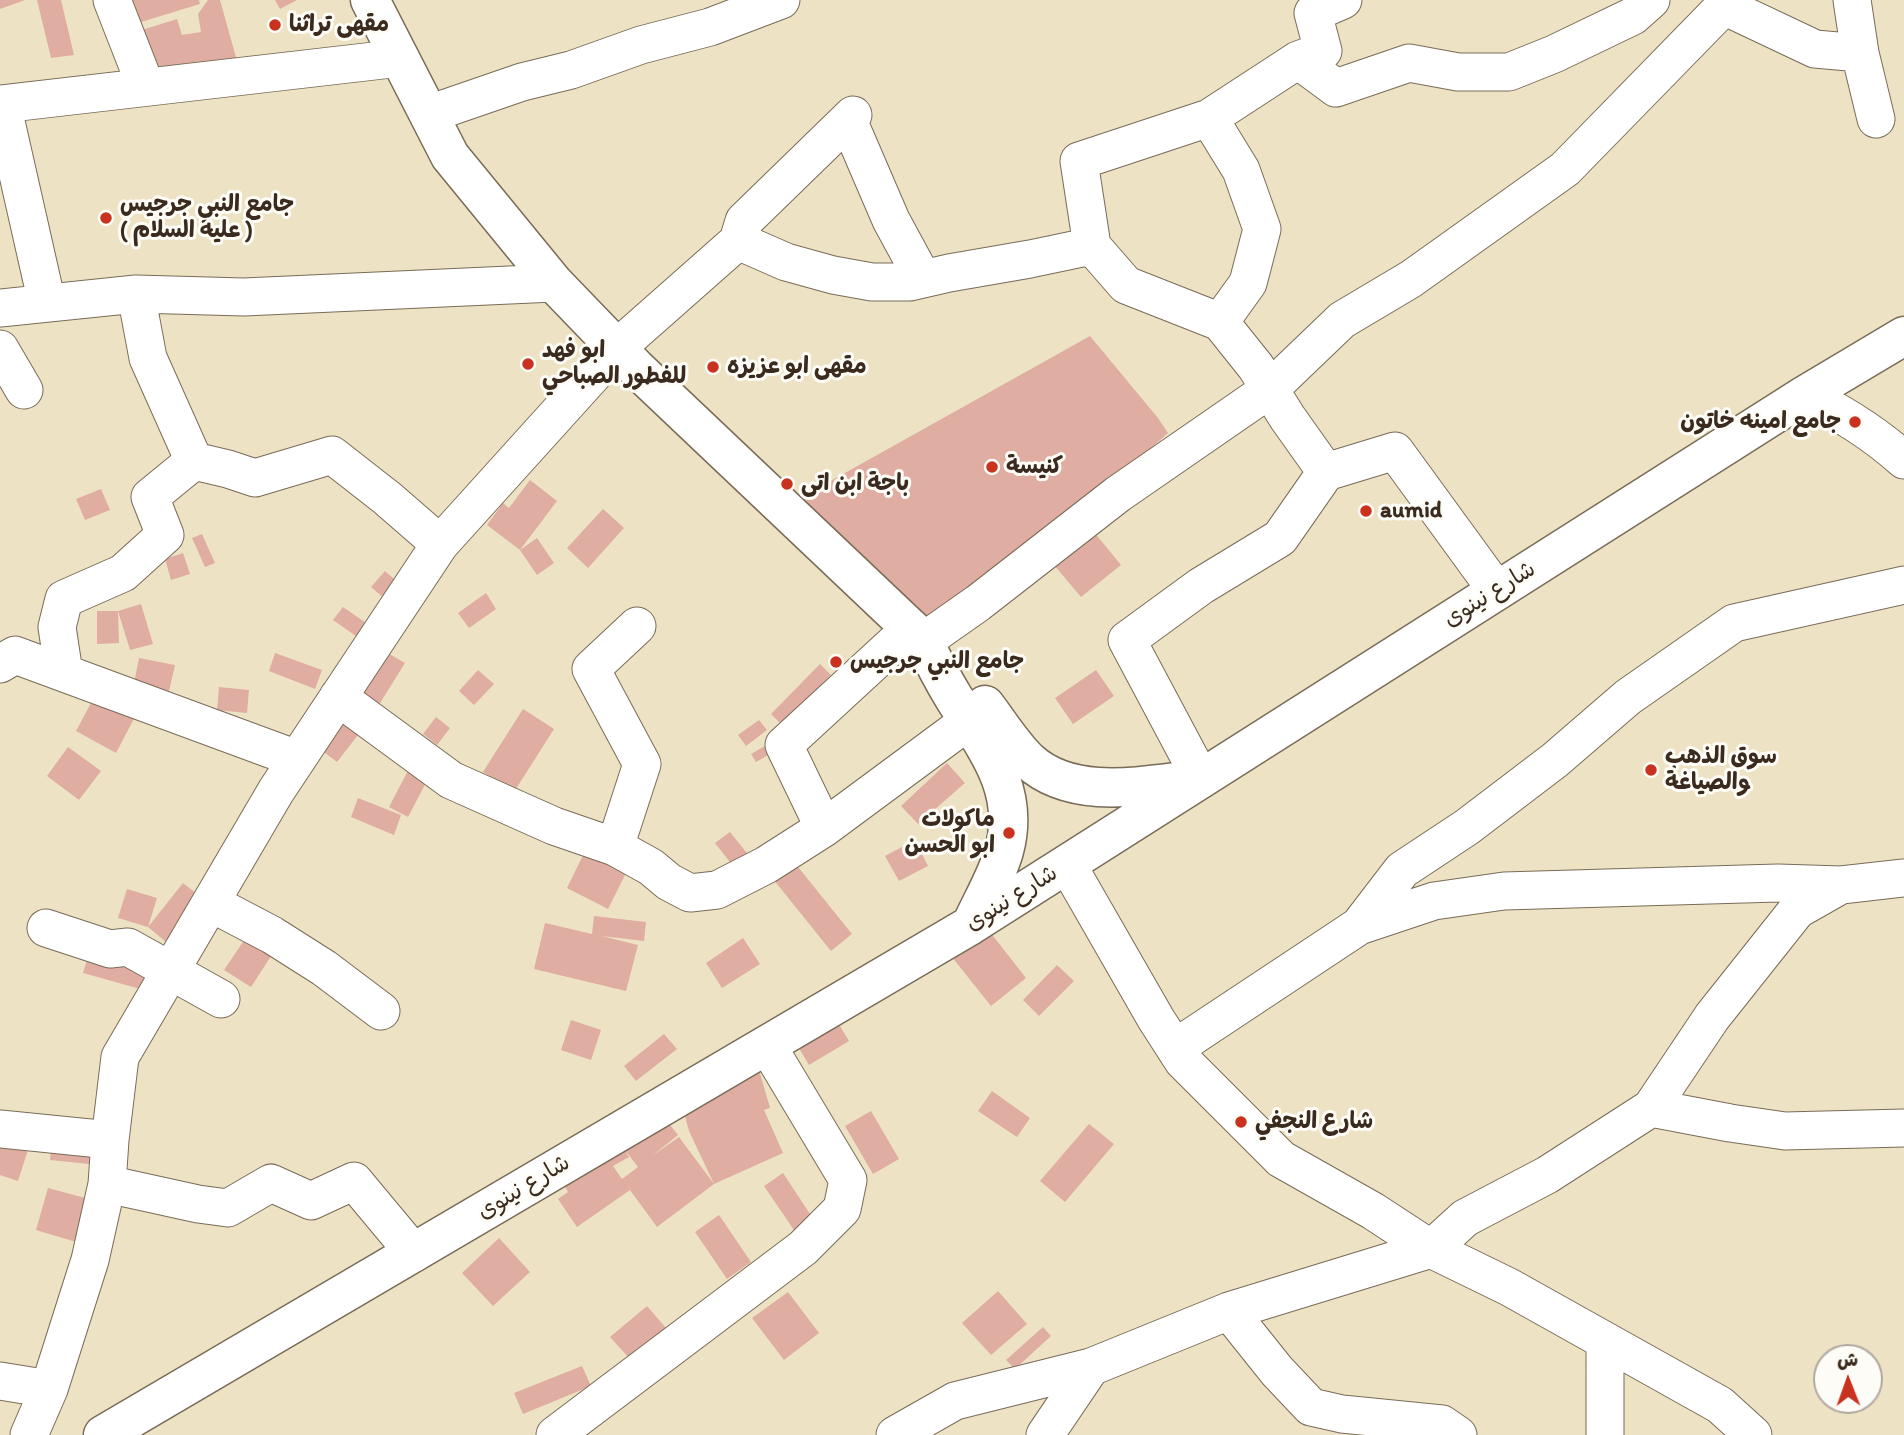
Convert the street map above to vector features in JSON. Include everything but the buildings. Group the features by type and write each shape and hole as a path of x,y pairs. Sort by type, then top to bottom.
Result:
{"main road":[{"path":"370,0 450,156 554,283 636,368 942,656 974,690 1023,755 1046,774 1085,785 1129,787 1201,779"},
{"name":"شارع نينوى","path":"103,1435 971,925 1805,395 1904,336"},
{"path":"918,635 944,682 970,720 1003,782 1008,829 1004,851 971,925"}],"street":[{"path":"112,0 146,87"},
{"path":"1325,472 1256,367 1220,322 1126,285 1092,246 1079,161 1209,118 1298,61 1323,51 1313,13 1343,0"},
{"path":"1298,61 1336,88 1409,63 1458,72 1509,72 1554,54 1633,16 1651,0"},
{"path":"1852,0 1860,53 1876,119"},
{"path":"429,114 522,82 571,70 641,45 710,27 772,2"},
{"path":"824,828 784,745 918,635 978,603 1118,494 1270,389 1342,320 1410,279 1565,170 1727,3 1815,49 1860,53"},
{"path":"47,303 8,165 1,101 400,58"},
{"path":"29,1435 49,1389 90,1260 107,1184 120,1057 276,791 440,544 618,347 738,241 744,221 850,118 891,220 923,279"},
{"path":"1209,118 1241,170 1262,229 1248,283 1220,322"},
{"path":"738,241 786,262 872,282 910,282 1092,246"},
{"path":"0,308 136,294 244,297 554,283"},
{"path":"136,294 148,358 194,461"},
{"path":"0,349 24,390"},
{"path":"1805,395 1862,426 1904,460"},
{"path":"1201,779 1127,640 1201,586 1280,538 1325,472 1395,451 1497,591"},
{"path":"194,461 255,478 332,455 440,544"},
{"path":"64,673 57,627 64,599 123,573 164,535 150,497 194,461"},
{"path":"1359,926 1402,870 1467,827 1555,760 1628,697 1734,623 1904,585"},
{"path":"615,847 642,764 591,670 637,625"},
{"path":"0,664 15,655 297,759"},
{"path":"338,697 451,780 554,826 615,847 690,893 717,890 766,865 824,828 970,720"},
{"path":"1067,864 1183,1061 1281,1159 1373,1211 1431,1249 1509,1287 1720,1405 1753,1435"},
{"path":"1175,1048 1359,926 1434,901 1504,891 1739,883 1841,885 1904,878"},
{"path":"895,1435 955,1401 1091,1367 1229,1311 1431,1249 1465,1218 1547,1175 1651,1108 1712,1017 1797,910 1841,885"},
{"path":"211,903 272,935 382,1011"},
{"path":"46,928 110,949 128,947 221,999"},
{"path":"555,1435 803,1248 842,1209 848,1180 767,1045"},
{"path":"1651,1108 1785,1130 1904,1128"},
{"path":"0,1129 110,1140"},
{"path":"107,1184 228,1208 271,1183 311,1200 354,1181 414,1253"},
{"path":"1229,1311 1277,1371 1311,1406 1342,1414 1442,1424 1458,1435"},
{"path":"1605,1341 1605,1435"},
{"path":"1045,1435 1091,1367"},
{"path":"0,1381 49,1389"},
{"path":"1023,1383 1035,1435"}],"place":[{"name":"مقهى تراثنا","path":"275,25"},
{"name":"جامع النبي جرجيس ( عليه السلام )","path":"106,218"},
{"name":"ابو فهد للفطور الصباحي","path":"528,364"},
{"name":"مقهى ابو عزيزه","path":"713,367"},
{"name":"جامع امينه خاتون","path":"1855,422"},
{"name":"كنيسة","path":"992,467"},
{"name":"باجة ابن اتى","path":"787,484"},
{"name":"aumid","path":"1366,511"},
{"name":"جامع النبي جرجيس","path":"836,662"},
{"name":"سوق الذهب والصياغة","path":"1651,770"},
{"name":"ماكولات ابو الحسن","path":"1009,833"},
{"name":"شارع النجفي","path":"1241,1122"}]}
